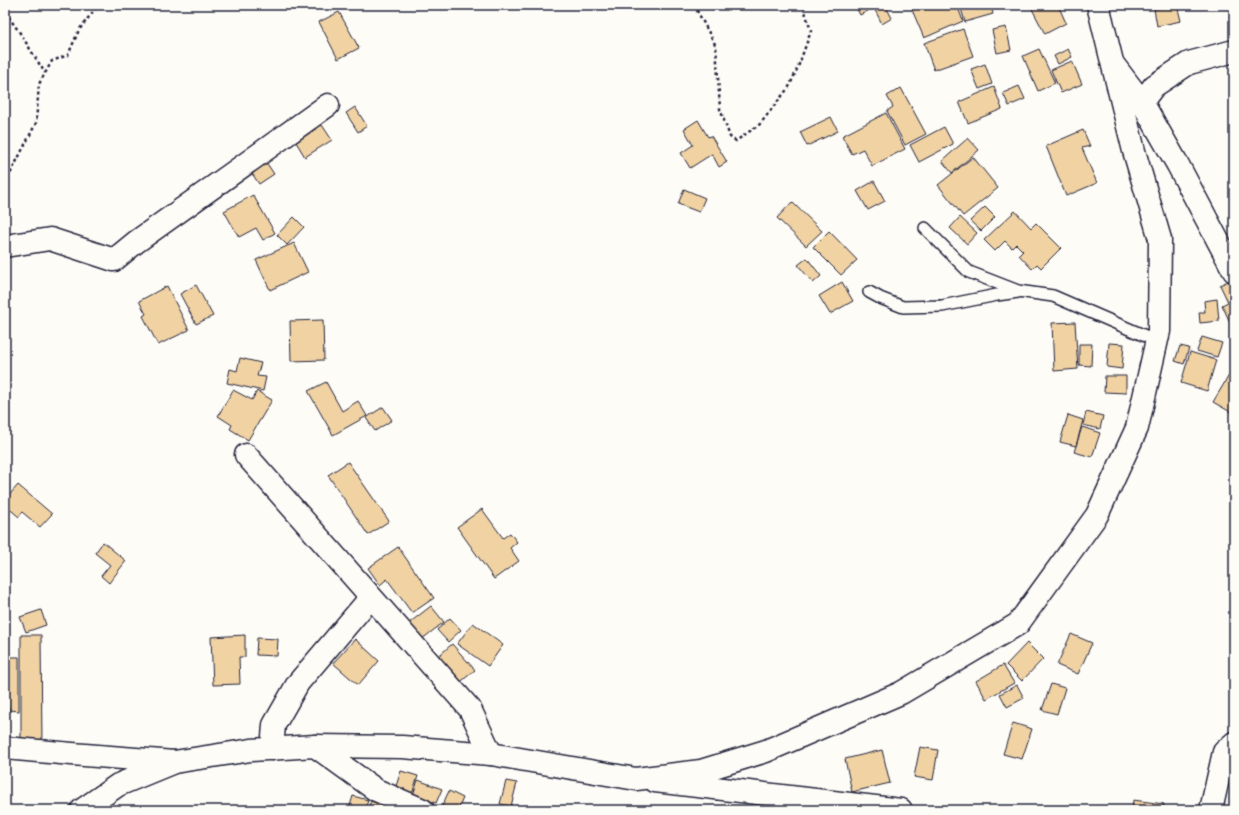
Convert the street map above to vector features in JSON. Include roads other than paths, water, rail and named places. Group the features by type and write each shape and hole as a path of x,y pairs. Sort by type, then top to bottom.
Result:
{"street":[{"path":"636,778 701,771 766,752 901,693 1018,624 1097,515 1137,428 1157,341 1159,330 1160,239 1134,151 1098,5"},
{"path":"1142,102 1154,86 1188,63 1234,51"},
{"path":"1112,64 1142,102 1178,165 1234,271"},
{"path":"5,246 50,239 114,260 136,242 328,105"},
{"path":"246,455 470,710 491,754"},
{"path":"272,748 274,725 298,683 371,597"},
{"path":"1211,810 1224,752 1234,743"},
{"path":"5,748 174,762 272,748 315,746 402,746 491,754 636,778 901,810"},
{"path":"315,746 376,790 423,810"},
{"path":"82,810 118,786 174,762"}],"lane":[{"path":"925,228 969,272 1020,292"},
{"path":"869,292 880,298 903,306 942,306 1020,292 1053,296 1157,341"}]}
